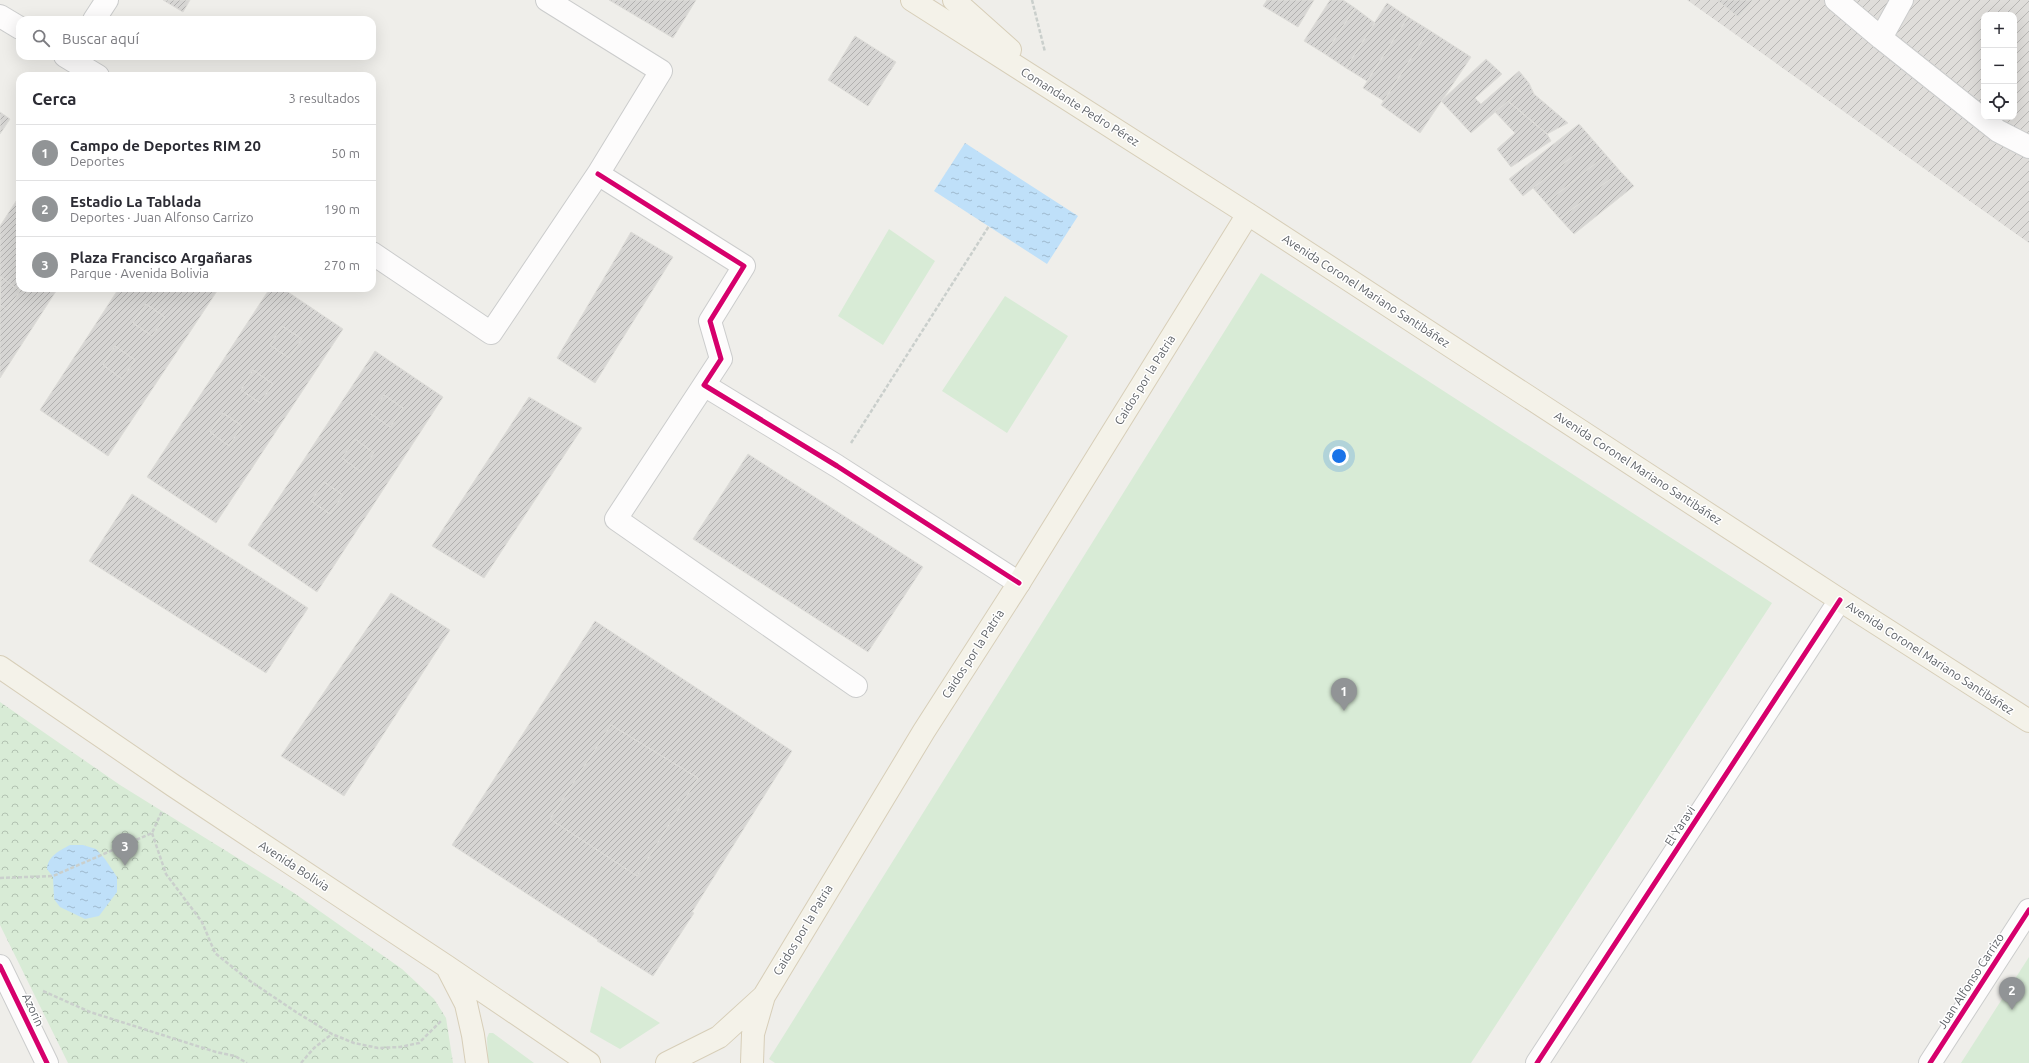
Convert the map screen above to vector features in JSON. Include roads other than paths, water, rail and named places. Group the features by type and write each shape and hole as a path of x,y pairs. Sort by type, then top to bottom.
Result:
{"main road":[{"name":"Comandante Pedro Pérez","path":"912,0 1248,214"},
{"path":"954,0 1055,91"},
{"name":"Caidos por la Patria","path":"667,1063 719,1037 764,996 924,731 1019,583 1248,214"},
{"name":"Avenida Coronel Mariano Santibáñez","path":"1248,214 1840,600 2029,721"},
{"name":"Avenida Bolivia","path":"0,667 174,786 446,966 589,1063"},
{"path":"446,966 466,1004 474,1035 478,1063"},
{"path":"752,1063 752,1034 764,996"}],"street":[{"path":"97,16 107,0"},
{"path":"376,256 491,333 598,174 660,71 547,0"},
{"path":"1836,0 1881,38 1998,131 2029,147"},
{"path":"1881,38 1902,0"},
{"path":"0,16 16,26"},
{"path":"73,60 92,72"},
{"path":"598,174 744,266 710,321 721,359 616,519 856,686"},
{"path":"704,385 837,466 1019,583"},
{"name":"El Yaravi","path":"1537,1063 1840,600"},
{"name":"Juan Alfonso Carrizo","path":"1930,1063 2029,910"},
{"name":"Azorin","path":"4,974 47,1063"}],"water":[{"path":"965,143 1078,216 1047,264 934,191"},
{"path":"70,845 83,845 96,849 117,877 117,892 99,916 85,919 60,907 54,899 53,877 47,869 48,864 55,854"}],"place":[{"name":"Campo de Deportes RIM 20","path":"1344,711"},
{"name":"Plaza Francisco Argañaras","path":"125,866"},
{"name":"Estadio La Tablada","path":"2012,1010"}]}
